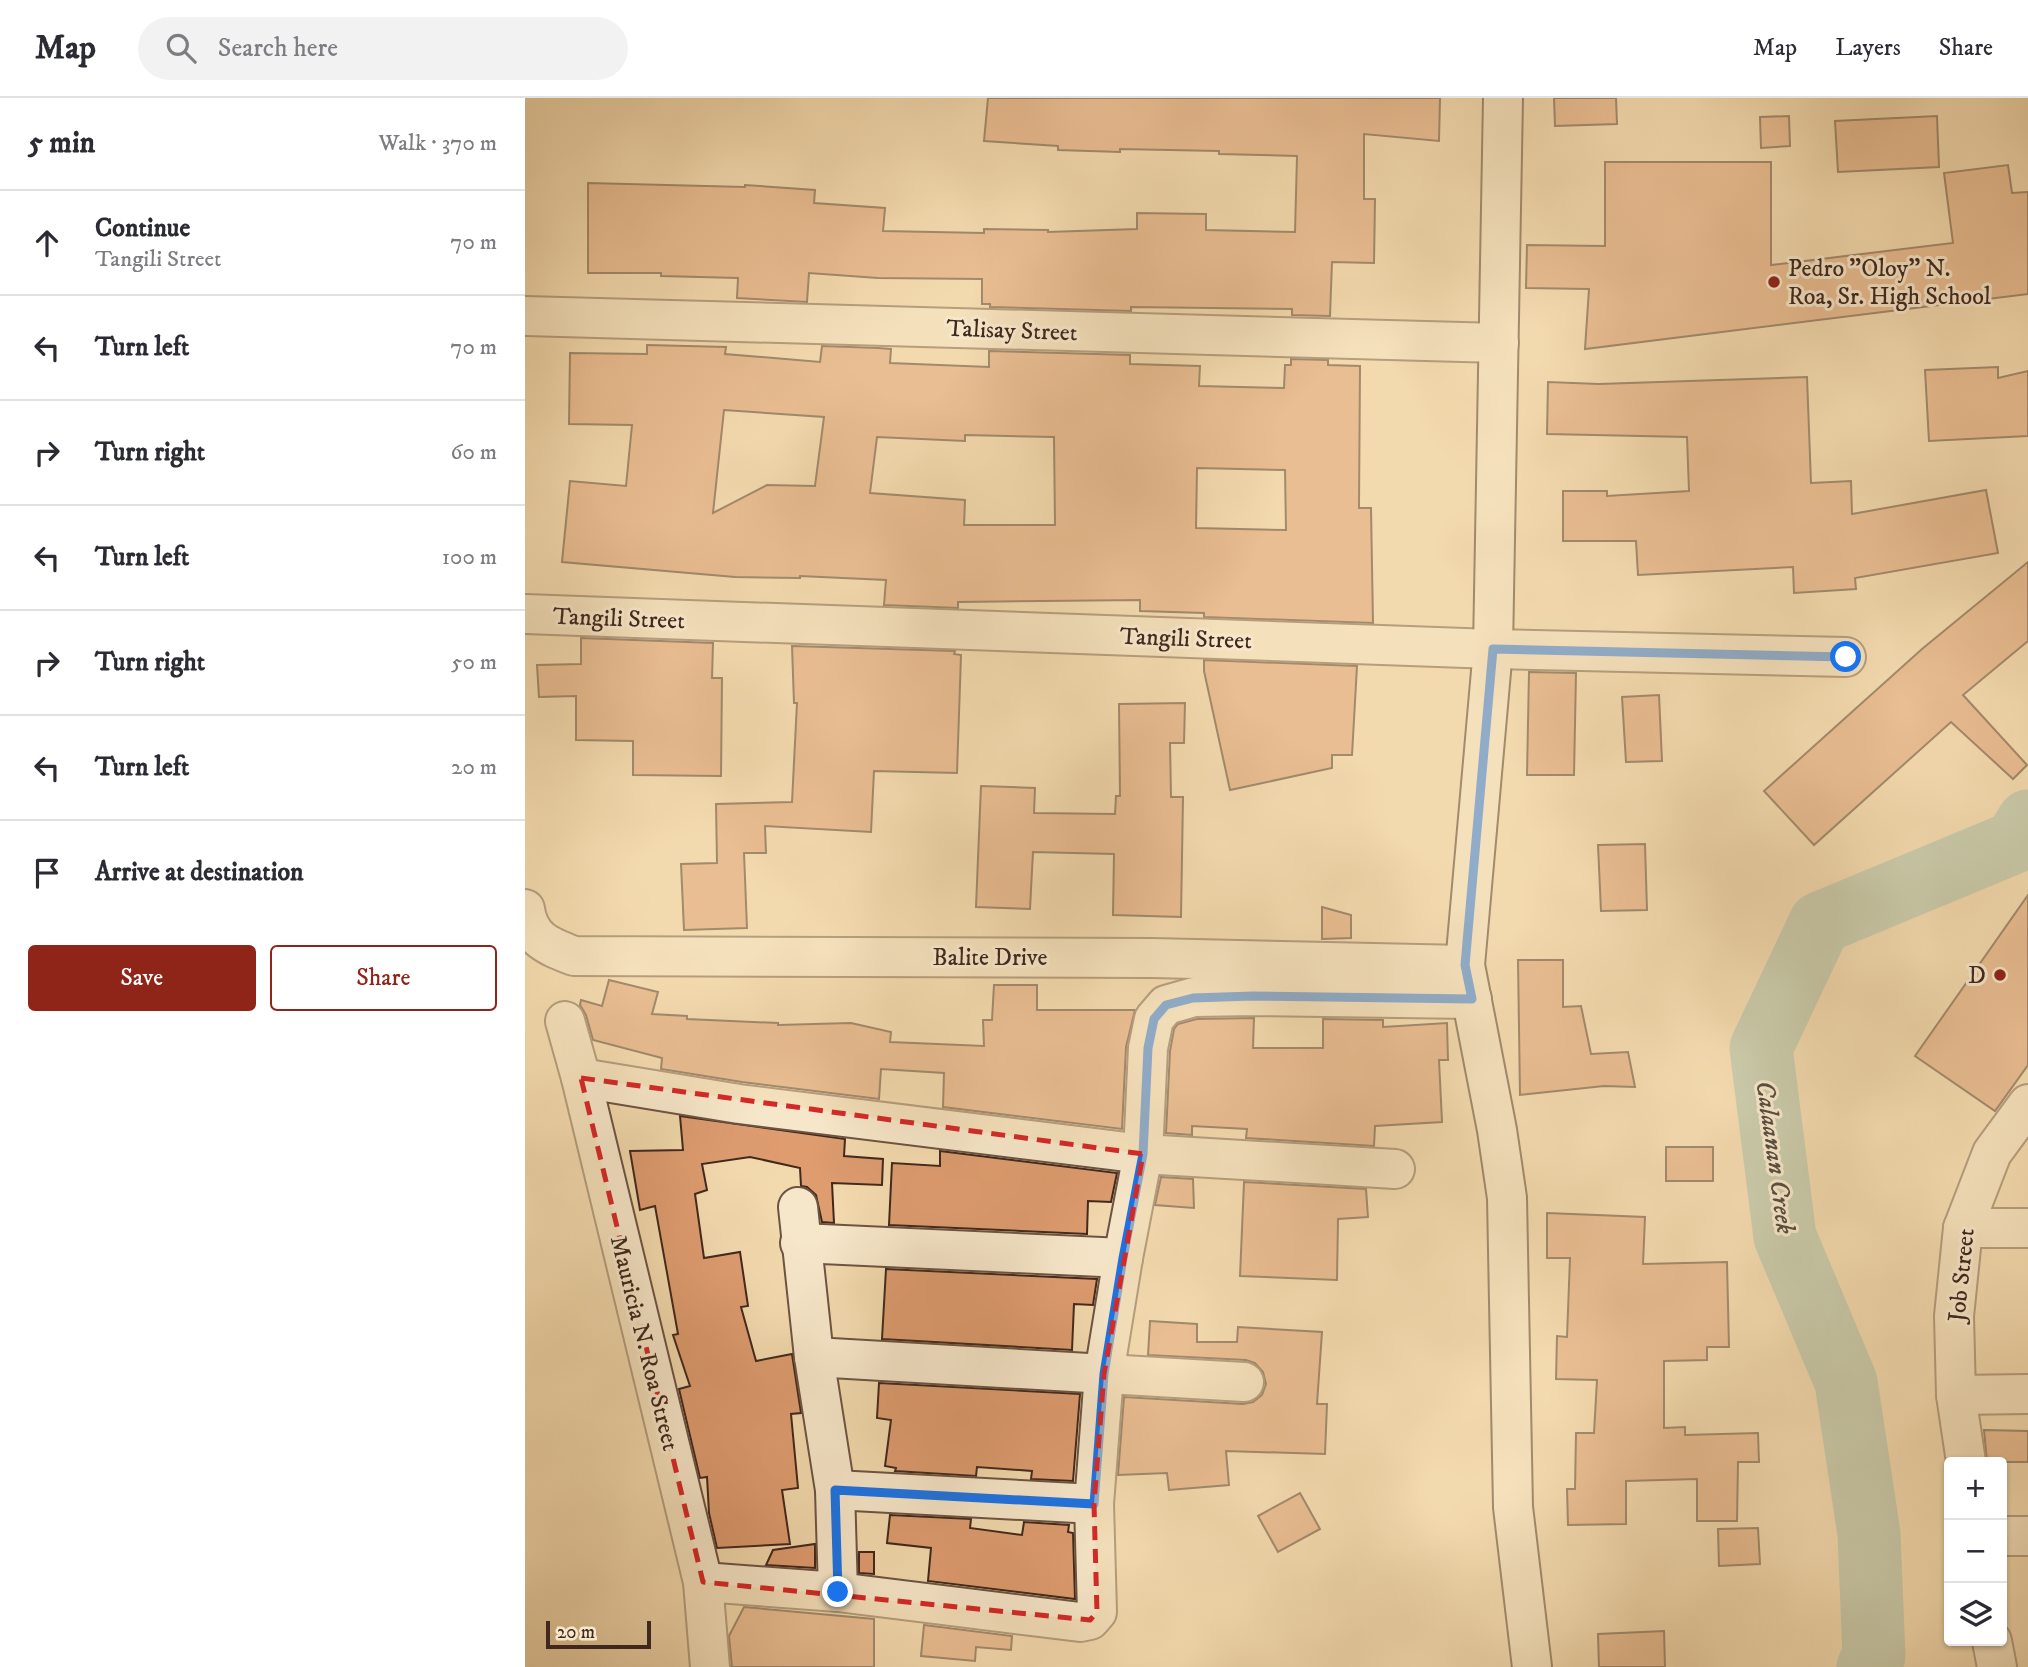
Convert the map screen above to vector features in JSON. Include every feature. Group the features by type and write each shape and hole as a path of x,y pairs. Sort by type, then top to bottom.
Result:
{"street":[{"path":"1503,98 1493,649 1469,982 1507,1198 1513,1507 1532,1667"},
{"name":"Talisay Street","path":"525,316 1499,343"},
{"name":"Tangili Street","path":"525,614 1493,649 1846,657"},
{"name":"Balite Drive","path":"526,917 546,946 574,956 1152,958 1469,982"},
{"path":"703,1582 838,1592 1080,1622 1090,1620 1097,1612 1094,1504 1104,1374 1143,1154 1148,1048 1154,1019 1166,1005 1193,998 1469,982"},
{"name":"Mauricia N. Roa Street","path":"565,1021 703,1582 711,1667"},
{"path":"581,1078 739,1104 1143,1154 1395,1169"},
{"name":"Job Street","path":"1965,1457 1956,1395 1954,1316 1963,1228 1992,1153 2028,1104"},
{"path":"838,1592 835,1490 814,1357 799,1225 1123,1258"},
{"path":"1963,1228 2028,1228"},
{"path":"814,1357 1244,1382"},
{"path":"1956,1395 2028,1394"},
{"path":"835,1490 1094,1504"},
{"path":"2007,1536 2028,1536"},
{"path":"1994,1646 1997,1667"}],"highlighted area":[{"path":"581,1078 1143,1154 1104,1374 1094,1504 1097,1612 1090,1620 703,1582"}],"building":[{"path":"988,98 1440,98 1439,141 1364,134 1364,199 1375,199 1374,263 1332,262 1330,316 1292,315 1292,309 1131,307 1131,311 990,307 990,304 982,304 982,279 878,278 809,273 807,302 737,298 738,278 661,276 661,273 588,273 588,183 745,185 815,190 814,203 885,208 883,231 984,233 984,229 1048,232 1137,229 1137,213 1206,214 1206,230 1295,232 1297,156 1219,154 1219,151 1058,150 1058,146 984,141"},
{"path":"1554,98 1616,98 1617,124 1555,126"},
{"path":"1789,116 1790,146 1761,148 1760,117"},
{"path":"1937,116 1939,167 1838,172 1835,121"},
{"path":"1605,162 1771,162 1771,265 1953,243 1944,173 2008,165 2012,193 2028,192 2028,294 1585,349 1589,289 1526,288 1527,245 1605,246"},
{"path":"647,345 726,347 725,354 820,362 822,346 878,348 891,349 890,363 989,367 989,351 1130,355 1130,364 1200,366 1199,386 1284,388 1285,365 1291,365 1291,359 1328,360 1328,365 1360,366 1359,508 1371,508 1373,623 1204,617 1204,613 1140,611 1140,600 958,602 958,608 884,605 886,580 800,576 735,577 562,562 570,481 626,486 632,425 569,424 570,353 647,354","holes":["724,410 824,417 815,486 767,485 713,513","965,435 1054,437 1055,525 964,525 965,500 870,493 877,437 965,441","1197,468 1285,470 1286,530 1196,528"]},
{"path":"1998,367 1998,378 2028,371 2028,436 1929,441 1925,370"},
{"path":"1807,377 1811,483 1851,481 1852,514 1986,490 1998,553 1855,578 1856,589 1794,593 1793,567 1638,575 1636,541 1563,541 1563,491 1607,491 1607,496 1689,491 1687,437 1547,434 1548,382 1599,384"},
{"path":"2028,562 2028,641 1963,695 2027,765 2013,779 1951,722 1814,845 1764,791 1922,649"},
{"path":"581,638 713,643 712,678 722,678 721,776 633,775 633,741 576,740 576,696 539,697 537,665 581,664"},
{"path":"792,646 955,651 954,654 961,655 957,773 874,771 871,832 765,826 766,853 744,853 747,928 684,930 681,864 717,863 716,804 792,802 797,703 794,703"},
{"path":"1204,660 1357,666 1352,755 1332,755 1332,768 1230,790 1204,671"},
{"path":"1529,672 1576,673 1574,775 1527,775"},
{"path":"1659,695 1662,761 1626,762 1622,697"},
{"path":"1185,703 1184,743 1170,743 1171,797 1183,797 1181,917 1113,915 1114,854 1033,852 1030,909 976,907 981,786 1035,788 1034,813 1115,814 1116,796 1120,796 1119,704"},
{"path":"1645,844 1647,910 1601,911 1598,845"},
{"name":"D","path":"2028,895 2028,1065 1995,1111 1915,1056"},
{"path":"1322,907 1351,915 1351,938 1322,939"},
{"path":"1518,960 1563,960 1563,1007 1581,1006 1591,1054 1628,1052 1635,1087 1604,1086 1520,1095"},
{"path":"609,980 658,992 652,1014 778,1025 851,1023 891,1032 890,1042 984,1046 983,1020 992,1020 994,985 1037,985 1037,1010 1135,1010 1126,1047 1122,1129 943,1107 944,1073 881,1069 879,1099 661,1069 662,1058 593,1040 586,1015 580,1005 581,1000 602,1006"},
{"path":"1254,1018 1253,1048 1323,1048 1323,1019 1383,1020 1383,1027 1447,1023 1448,1060 1439,1060 1442,1122 1375,1126 1374,1146 1246,1138 1247,1129 1192,1126 1192,1135 1166,1133 1170,1051 1174,1029 1178,1024 1197,1019"},
{"path":"680,1116 845,1139 844,1156 883,1159 882,1185 832,1183 834,1223 822,1222 816,1195 807,1187 801,1186 800,1168 750,1157 702,1164 707,1190 695,1194 704,1258 740,1252 748,1306 741,1307 756,1361 792,1354 801,1413 791,1414 798,1488 782,1490 790,1544 717,1548 709,1513 707,1477 700,1478 679,1389 690,1386 673,1335 678,1334 655,1206 640,1210 630,1151 683,1150"},
{"path":"1666,1147 1713,1147 1713,1181 1666,1181"},
{"path":"940,1151 1117,1173 1111,1202 1088,1201 1087,1234 889,1225 892,1163 940,1166"},
{"path":"1161,1177 1193,1179 1194,1208 1155,1205"},
{"path":"1244,1182 1366,1189 1368,1217 1338,1219 1337,1280 1240,1276"},
{"path":"1547,1213 1645,1217 1643,1264 1727,1262 1729,1347 1707,1347 1707,1360 1664,1361 1664,1428 1685,1427 1685,1435 1758,1433 1759,1462 1738,1462 1737,1521 1697,1521 1697,1479 1626,1481 1626,1524 1568,1525 1567,1489 1575,1489 1576,1433 1594,1433 1597,1380 1556,1379 1557,1336 1567,1337 1570,1258 1547,1258"},
{"path":"886,1269 1097,1279 1093,1305 1074,1304 1072,1350 882,1339"},
{"path":"1150,1321 1197,1324 1197,1342 1237,1342 1238,1327 1322,1332 1317,1404 1327,1404 1325,1454 1226,1451 1229,1485 1169,1490 1167,1473 1118,1475 1124,1397 1243,1404 1253,1402 1262,1395 1266,1384 1263,1372 1255,1363 1246,1360 1148,1355"},
{"path":"879,1383 1080,1394 1073,1481 1031,1479 1032,1471 977,1467 976,1476 895,1471 896,1468 885,1466 891,1420 877,1418"},
{"path":"1984,1430 2028,1431 2028,1462 2007,1462 2007,1457 1987,1457"},
{"path":"1300,1493 1320,1529 1278,1552 1258,1516"},
{"path":"890,1515 971,1519 970,1528 1022,1535 1024,1522 1069,1525 1068,1532 1073,1533 1075,1599 928,1581 931,1548 887,1543"},
{"path":"1758,1528 1760,1564 1719,1566 1718,1529"},
{"path":"815,1544 815,1568 766,1565 773,1550"},
{"path":"859,1552 874,1552 874,1574 859,1573"},
{"path":"744,1607 874,1619 874,1667 732,1667 729,1636"},
{"path":"924,1625 1012,1636 1011,1650 976,1647 975,1661 921,1656"},
{"path":"1664,1631 1665,1667 1599,1667 1598,1634"}],"waterway":[{"name":"Calaanan Creek","path":"1868,1667 1874,1656 1869,1534 1846,1382 1785,1237 1761,1048 1820,923 2015,842 2028,821"}],"place":[{"name":"Pedro \"Oloy\" N. Roa, Sr. High School","path":"1774,282"},
{"name":"D","path":"2000,975"}],"route":[{"path":"838,1592 835,1490 1094,1504 1104,1374 1143,1154 1148,1048 1154,1019 1166,1005 1193,998 1253,996 1472,999 1465,965 1493,649 1846,657"}]}
